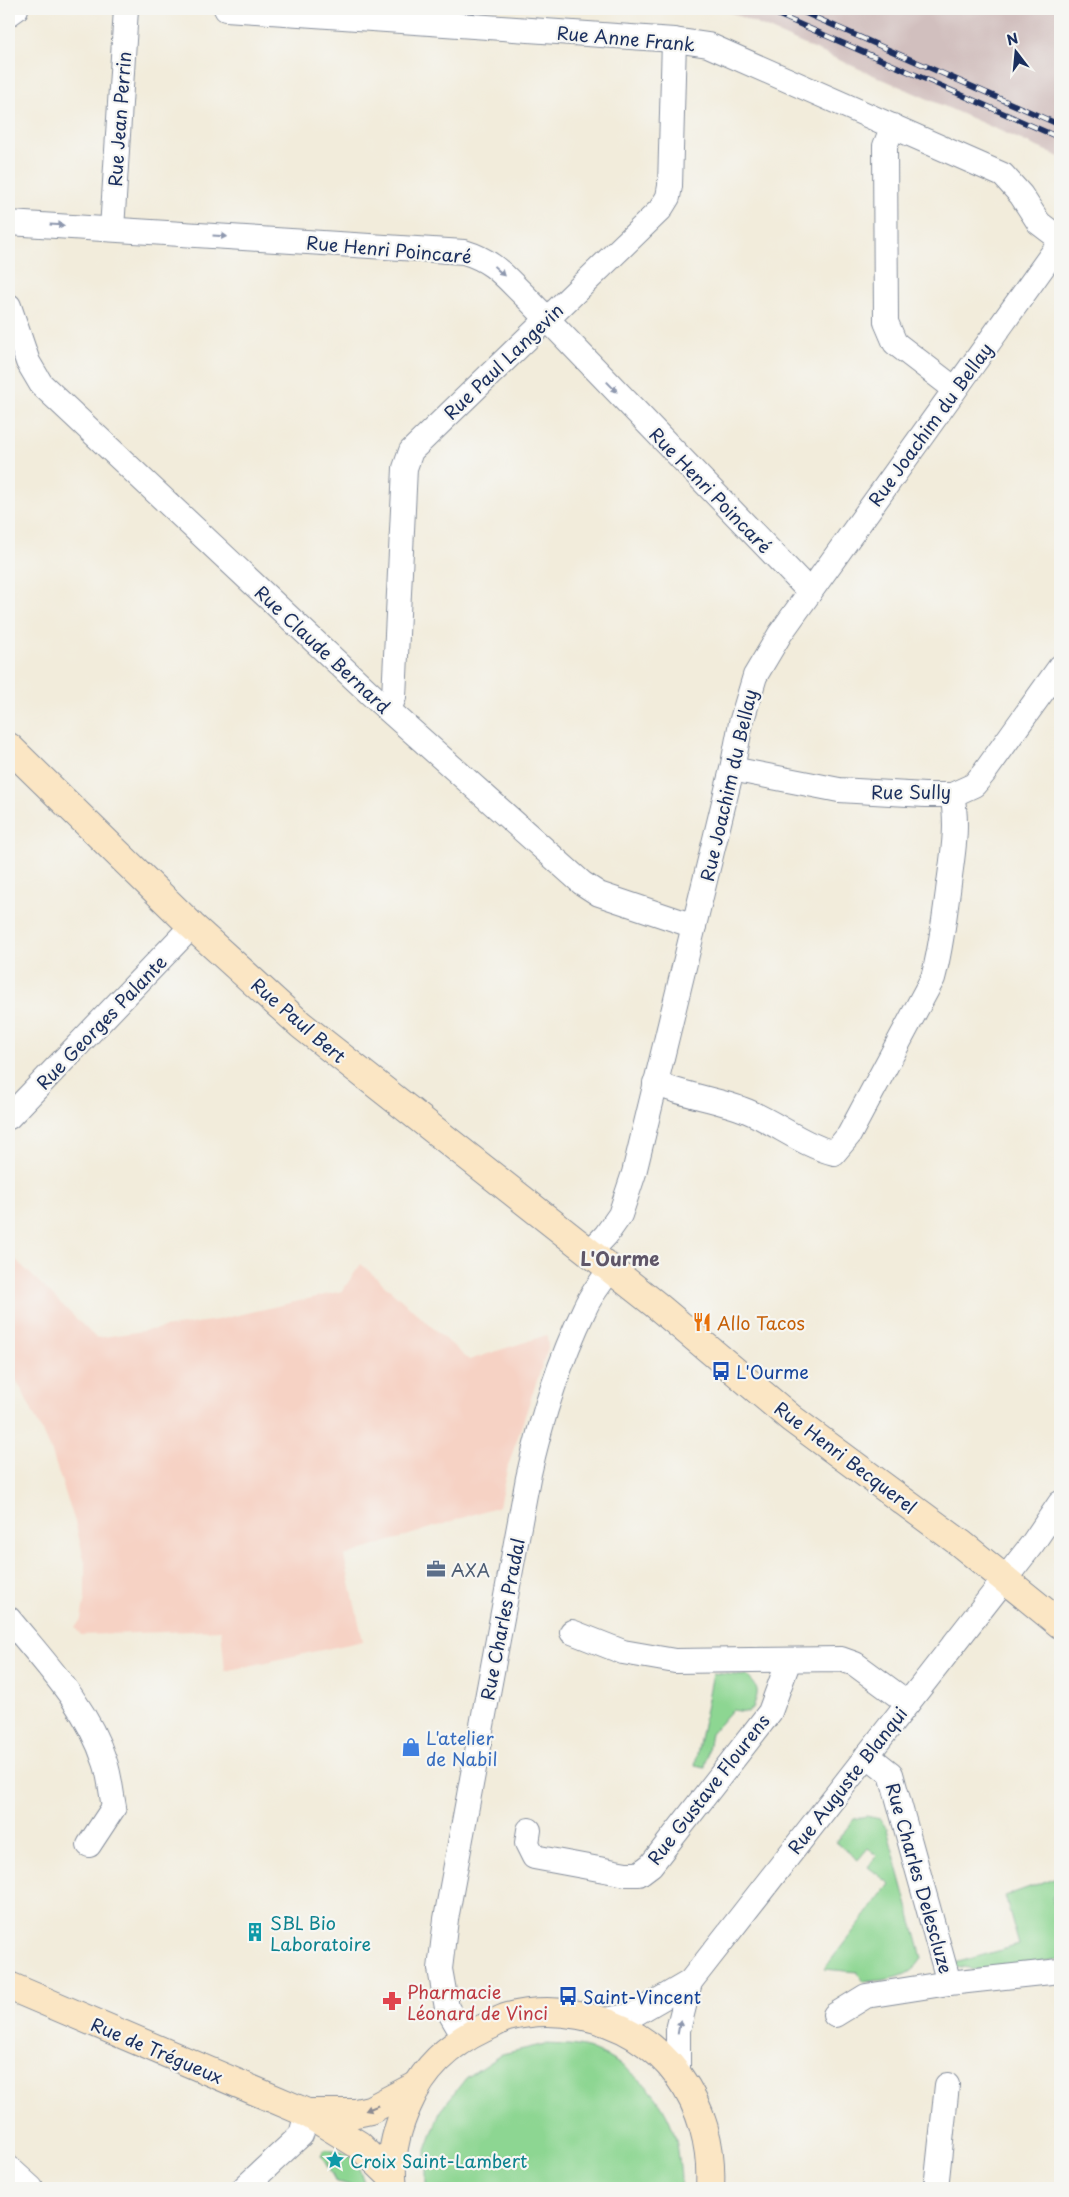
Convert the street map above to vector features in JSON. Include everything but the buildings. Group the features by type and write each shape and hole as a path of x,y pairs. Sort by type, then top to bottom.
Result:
{"main road":[{"name":"Rue Paul Bert","path":"9,747 192,926 301,1024 600,1261"},
{"name":"Rue Henri Becquerel","path":"600,1261 792,1418 1004,1579 1060,1624"},
{"name":"Rue de Trégueux","path":"9,1986 307,2114 359,2145 392,2182"},
{"path":"392,2182 397,2129 416,2086 438,2059 464,2037 508,2017 556,2011 604,2020 645,2041 678,2073 689,2090 705,2128 711,2167 710,2188"},
{"name":"Rue de Trégueux","path":"307,2114 356,2113 370,2110 416,2086"}],"street":[{"path":"9,14 16,9"},
{"name":"Rue Jean Perrin","path":"112,229 126,9"},
{"name":"Rue Anne Frank","path":"226,9 674,40 708,45 1003,175 1021,195 1039,222 1060,241"},
{"name":"Rue Paul Langevin","path":"389,710 394,697 405,468 411,451 660,210 668,197 670,186 674,40"},
{"path":"893,126 885,146 886,322 895,343 956,389"},
{"name":"Rue Henri Poincaré","path":"9,224 464,252 482,258 496,267 810,592"},
{"name":"Rue Joachim du Bellay","path":"600,1261 620,1215 634,1173 732,769 741,724 755,676 780,634 1060,241"},
{"name":"Rue Claude Bernard","path":"9,306 28,362 40,384 389,710 582,883 599,894 694,926"},
{"name":"Rue Sully","path":"732,769 839,790 952,795 974,785 1060,667"},
{"path":"655,1083 676,1092 747,1111 813,1148 834,1153 849,1135 933,978 940,955 956,834 956,813 952,795"},
{"name":"Rue Georges Palante","path":"9,1117 192,926"},
{"name":"Rue Charles Pradal","path":"464,2037 447,2008 440,1969 445,1928 540,1422 585,1307 600,1261"},
{"name":"Rue Auguste Blanqui","path":"604,2020 633,2015 690,1982 1004,1579 1060,1503"},
{"path":"9,1619 66,1687 91,1727 106,1762 114,1807 89,1845"},
{"path":"572,1632 623,1652 676,1661 841,1659 855,1664 908,1703"},
{"name":"Rue Gustave Flourens","path":"529,1830 527,1843 534,1856 626,1874 639,1874 651,1865 770,1712 790,1660"},
{"name":"Rue Charles Delescluze","path":"867,1755 891,1774 949,1983"},
{"path":"835,2015 866,1996 949,1983 1060,1971"},
{"name":"Rue Auguste Blanqui","path":"678,2073 678,2030 690,1982"},
{"path":"936,2188 947,2085"},
{"path":"244,2188 301,2135 307,2114"},
{"path":"9,2168 31,2188"}],"shaded area":[{"path":"723,9 1060,9 1060,157"},
{"path":"9,1253 96,1338 217,1320 342,1291 361,1264 469,1360 547,1335 548,1348 508,1466 499,1506 344,1556 363,1641 225,1671 221,1630 81,1635 75,1628 81,1619 85,1597 85,1563 75,1522 52,1453 22,1390 9,1369"}],"green space":[{"path":"713,1673 747,1676 755,1684 757,1695 753,1709 747,1712 732,1710 711,1734 705,1767 695,1765"},
{"path":"866,1816 880,1819 887,1829 922,1958 911,1971 897,1977 864,1982 857,1972 824,1969 890,1884 868,1867 877,1855 868,1848 858,1860 836,1842 854,1819"},
{"path":"1060,1876 1060,1894 1052,1897 1060,1924 1060,1959 975,1970 956,1967 955,1963 1019,1945 1005,1896"},
{"path":"545,2044 574,2045 590,2049 624,2067 651,2091 662,2105 676,2139 681,2173 680,2188 426,2188 426,2150 440,2111 466,2078 502,2054"},
{"path":"325,2150 334,2150 348,2155 361,2172 365,2188 336,2182 321,2155"}],"railway":[{"path":"765,9 1060,138"},
{"path":"796,9 1060,125"}],"place":[{"name":"Allo Tacos","path":"702,1322"},
{"name":"L'Ourme","path":"721,1371"},
{"name":"AXA","path":"436,1569"},
{"name":"L'atelier de Nabil","path":"411,1747"},
{"name":"SBL Bio Laboratoire","path":"255,1932"},
{"name":"Saint-Vincent","path":"568,1996"},
{"name":"Pharmacie Léonard de Vinci","path":"392,2001"},
{"name":"Croix Saint-Lambert","path":"335,2160"}],"district":[{"name":"L'Ourme","path":"620,1258"}]}
